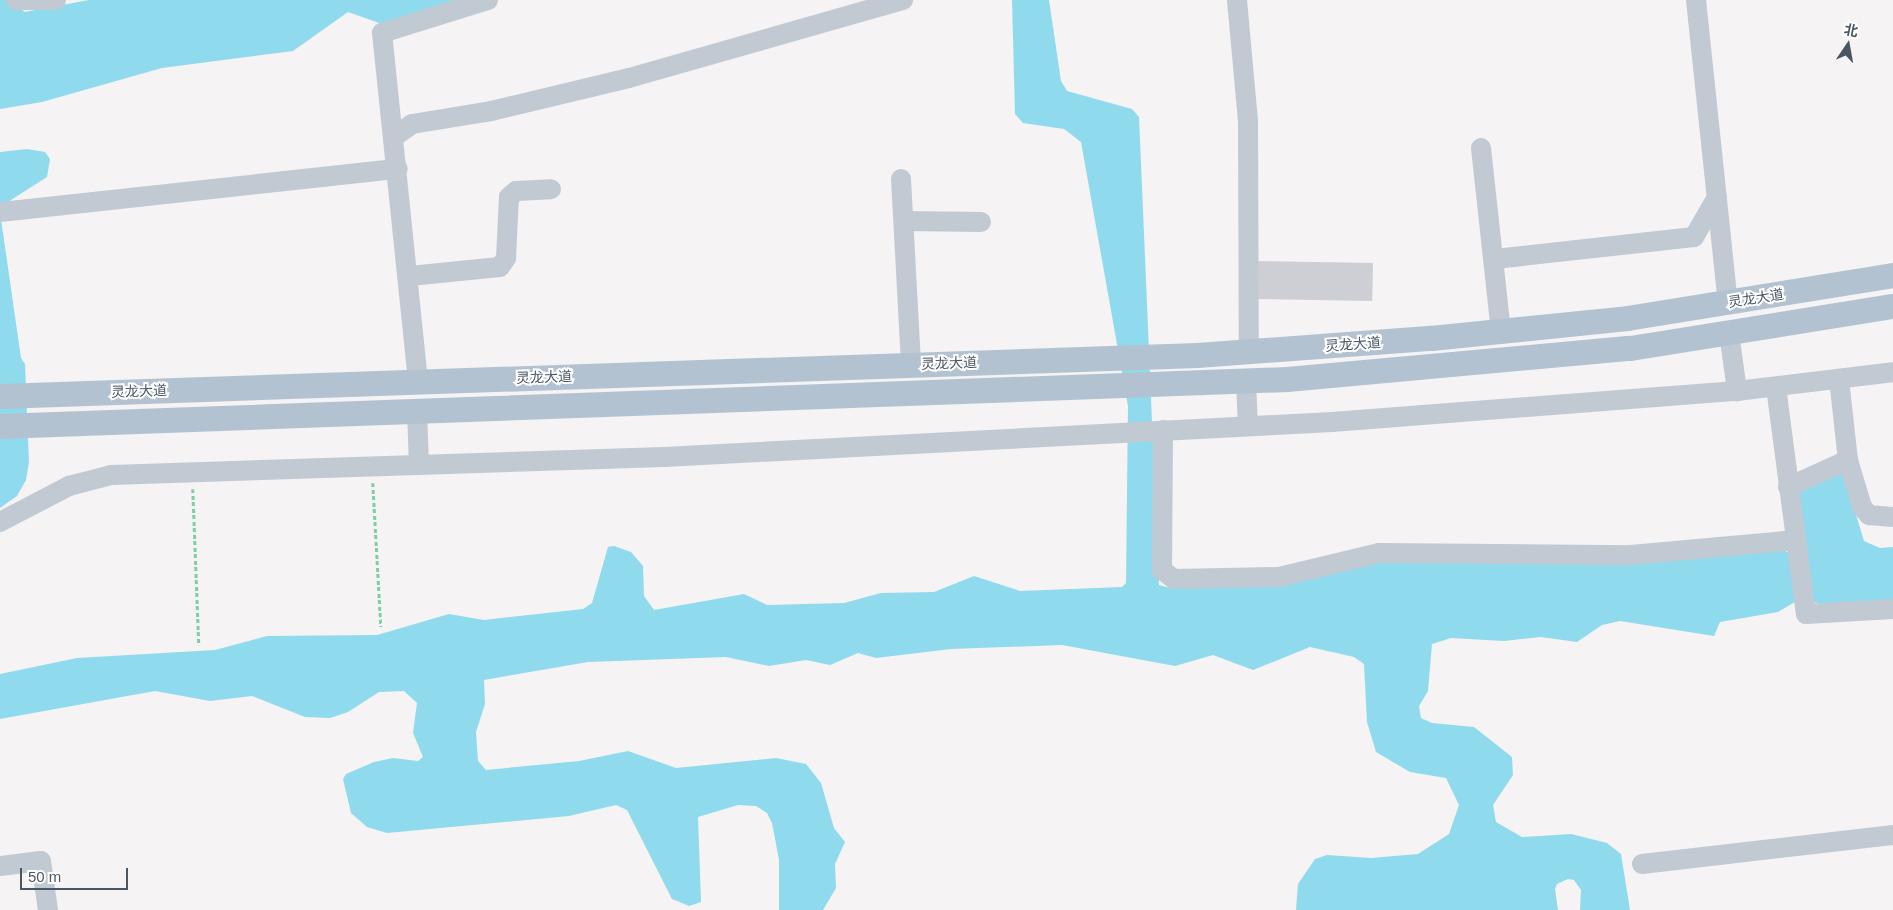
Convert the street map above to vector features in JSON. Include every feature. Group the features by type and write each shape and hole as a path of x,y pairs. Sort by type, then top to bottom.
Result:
{"main road":[{"name":"灵龙大道","path":"0,396 1180,356 1501,332 1728,303 1893,276"},
{"path":"0,426 1246,382 1492,363 1729,333 1893,306"}],"street":[{"path":"16,0 56,0"},
{"path":"418,382 410,276 382,34 488,0"},
{"path":"395,136 412,124 491,111 630,78 903,0"},
{"path":"1237,0 1248,122 1249,351"},
{"path":"1696,0 1728,303"},
{"path":"1481,148 1495,259 1501,332"},
{"path":"2,212 398,169"},
{"path":"901,178 910,364"},
{"path":"410,276 500,267 506,258 509,197 516,190 551,189"},
{"path":"1495,259 1694,238 1717,198"},
{"path":"904,221 980,222"},
{"path":"1729,333 1737,391"},
{"path":"0,522 82,481 111,475 664,457 1248,426 1737,391 1893,372"},
{"path":"1839,379 1848,460 1862,507 1869,515 1893,517"},
{"path":"1246,382 1248,426"},
{"path":"1776,386 1804,607 1893,609"},
{"path":"418,412 419,465"},
{"path":"1160,430 1162,570 1179,580 1279,577 1379,553 1631,555 1795,546"},
{"path":"1788,487 1848,460"},
{"path":"1642,864 1893,835"},
{"path":"0,866 41,861 48,910"}],"path":[{"path":"372,466 381,627"},
{"path":"192,472 199,645"}],"water":[{"path":"0,0 8,0 25,12 89,0 473,0 382,24 348,12 293,51 162,68 42,102 0,109"},
{"path":"1012,0 1049,0 1061,81 1067,91 1132,109 1139,117 1159,585 1170,588 1271,583 1357,561 1784,550 1792,555 1796,493 1839,471 1844,475 1864,541 1880,548 1893,547 1893,603 1825,605 1800,599 1778,612 1720,622 1714,636 1620,621 1602,625 1577,642 1541,637 1504,641 1451,638 1432,644 1428,691 1419,706 1421,718 1432,723 1474,727 1512,757 1513,775 1493,805 1496,822 1522,837 1571,834 1607,843 1621,854 1630,910 1580,910 1581,890 1574,880 1568,879 1557,884 1555,889 1558,910 1296,910 1298,884 1315,859 1327,855 1371,858 1418,854 1449,834 1459,805 1446,778 1410,772 1376,752 1367,722 1364,664 1354,657 1310,647 1253,670 1213,655 1175,666 1062,645 951,649 876,658 858,653 830,665 806,660 769,666 726,657 588,662 484,680 485,704 476,732 478,761 486,770 579,761 628,751 676,768 776,758 806,764 821,783 834,828 845,842 835,864 836,888 823,910 779,910 779,860 772,823 767,813 756,806 738,805 698,817 701,902 689,906 672,899 627,810 616,805 569,816 387,833 367,827 351,813 343,779 346,774 374,762 393,758 418,761 423,757 413,733 417,703 404,691 379,692 348,712 330,718 305,717 252,696 210,701 155,691 0,719 0,674 77,658 215,650 267,636 377,635 449,614 484,620 583,609 592,603 608,547 614,546 631,552 643,566 644,596 654,610 744,594 767,605 844,603 881,593 934,592 974,576 1020,591 1122,587 1126,583 1128,406 1081,142 1064,129 1023,123 1015,114"},
{"path":"27,149 45,152 50,159 47,177 0,207 0,152"},
{"path":"0,212 21,358 25,364 29,462 26,480 17,496 0,508"}],"building":[{"path":"1257,261 1373,263 1372,301 1256,299"}]}
